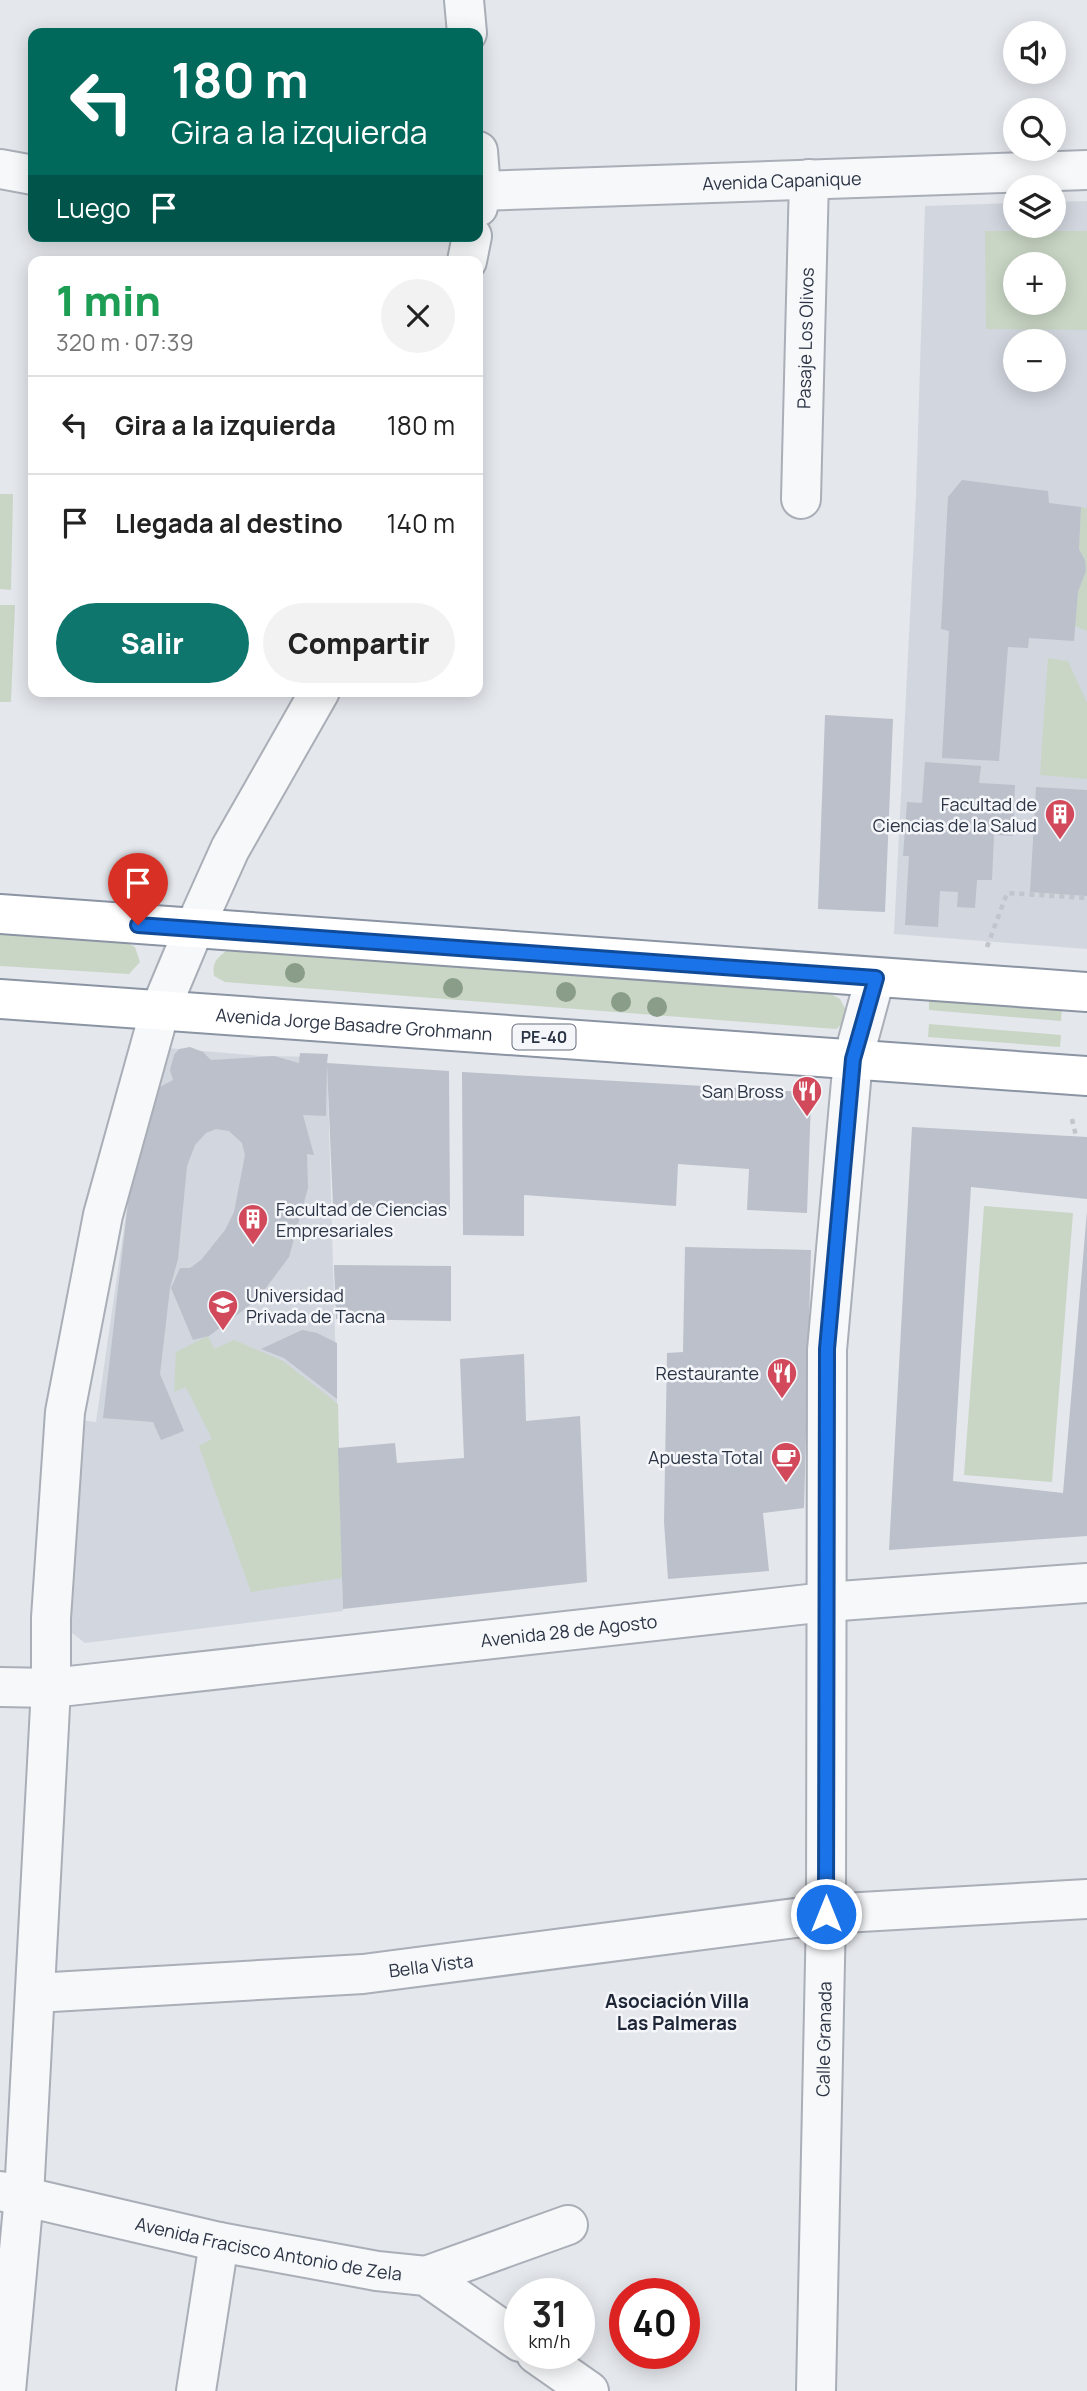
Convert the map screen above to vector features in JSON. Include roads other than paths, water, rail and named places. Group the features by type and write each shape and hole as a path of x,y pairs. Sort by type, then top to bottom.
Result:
{"highway":[{"path":"0,914 1087,992"},
{"name":"Avenida Jorge Basadre Grohmann","path":"0,999 1087,1076"}],"street":[{"path":"464,0 467,28"},
{"path":"0,169 28,175"},
{"name":"Avenida Capanique","path":"483,196 809,179 1087,170"},
{"name":"Pasaje Los Olivos","path":"801,499 809,179"},
{"path":"6,2391 12,2193 35,1993 51,1688 51,1618 65,1412 103,1215 160,1010 230,849 317,697"},
{"name":"Calle Granada","path":"816,2391 826,1914 827,1349 853,1059 876,978"},
{"name":"Avenida 28 de Agosto","path":"0,1687 51,1688 826,1602 1087,1583"},
{"name":"Bella Vista","path":"35,1993 363,1974 826,1914 1087,1899"},
{"name":"Avenida Fracisco Antonio de Zela","path":"12,2193 219,2242 377,2271 426,2276 504,2331"},
{"path":"426,2276 568,2225"},
{"path":"195,2391 219,2242"},
{"path":"557,2369 589,2391"}],"place":[{"name":"Facultad de Ciencias de la Salud","path":"1060,841"},
{"name":"San Bross","path":"807,1118"},
{"name":"Facultad de Ciencias Empresariales","path":"253,1246"},
{"name":"Universidad Privada de Tacna","path":"223,1332"},
{"name":"Restaurante","path":"782,1400"},
{"name":"Apuesta Total","path":"786,1484"}],"district":[{"name":"Asociación Villa Las Palmeras","path":"677,2012"}]}
